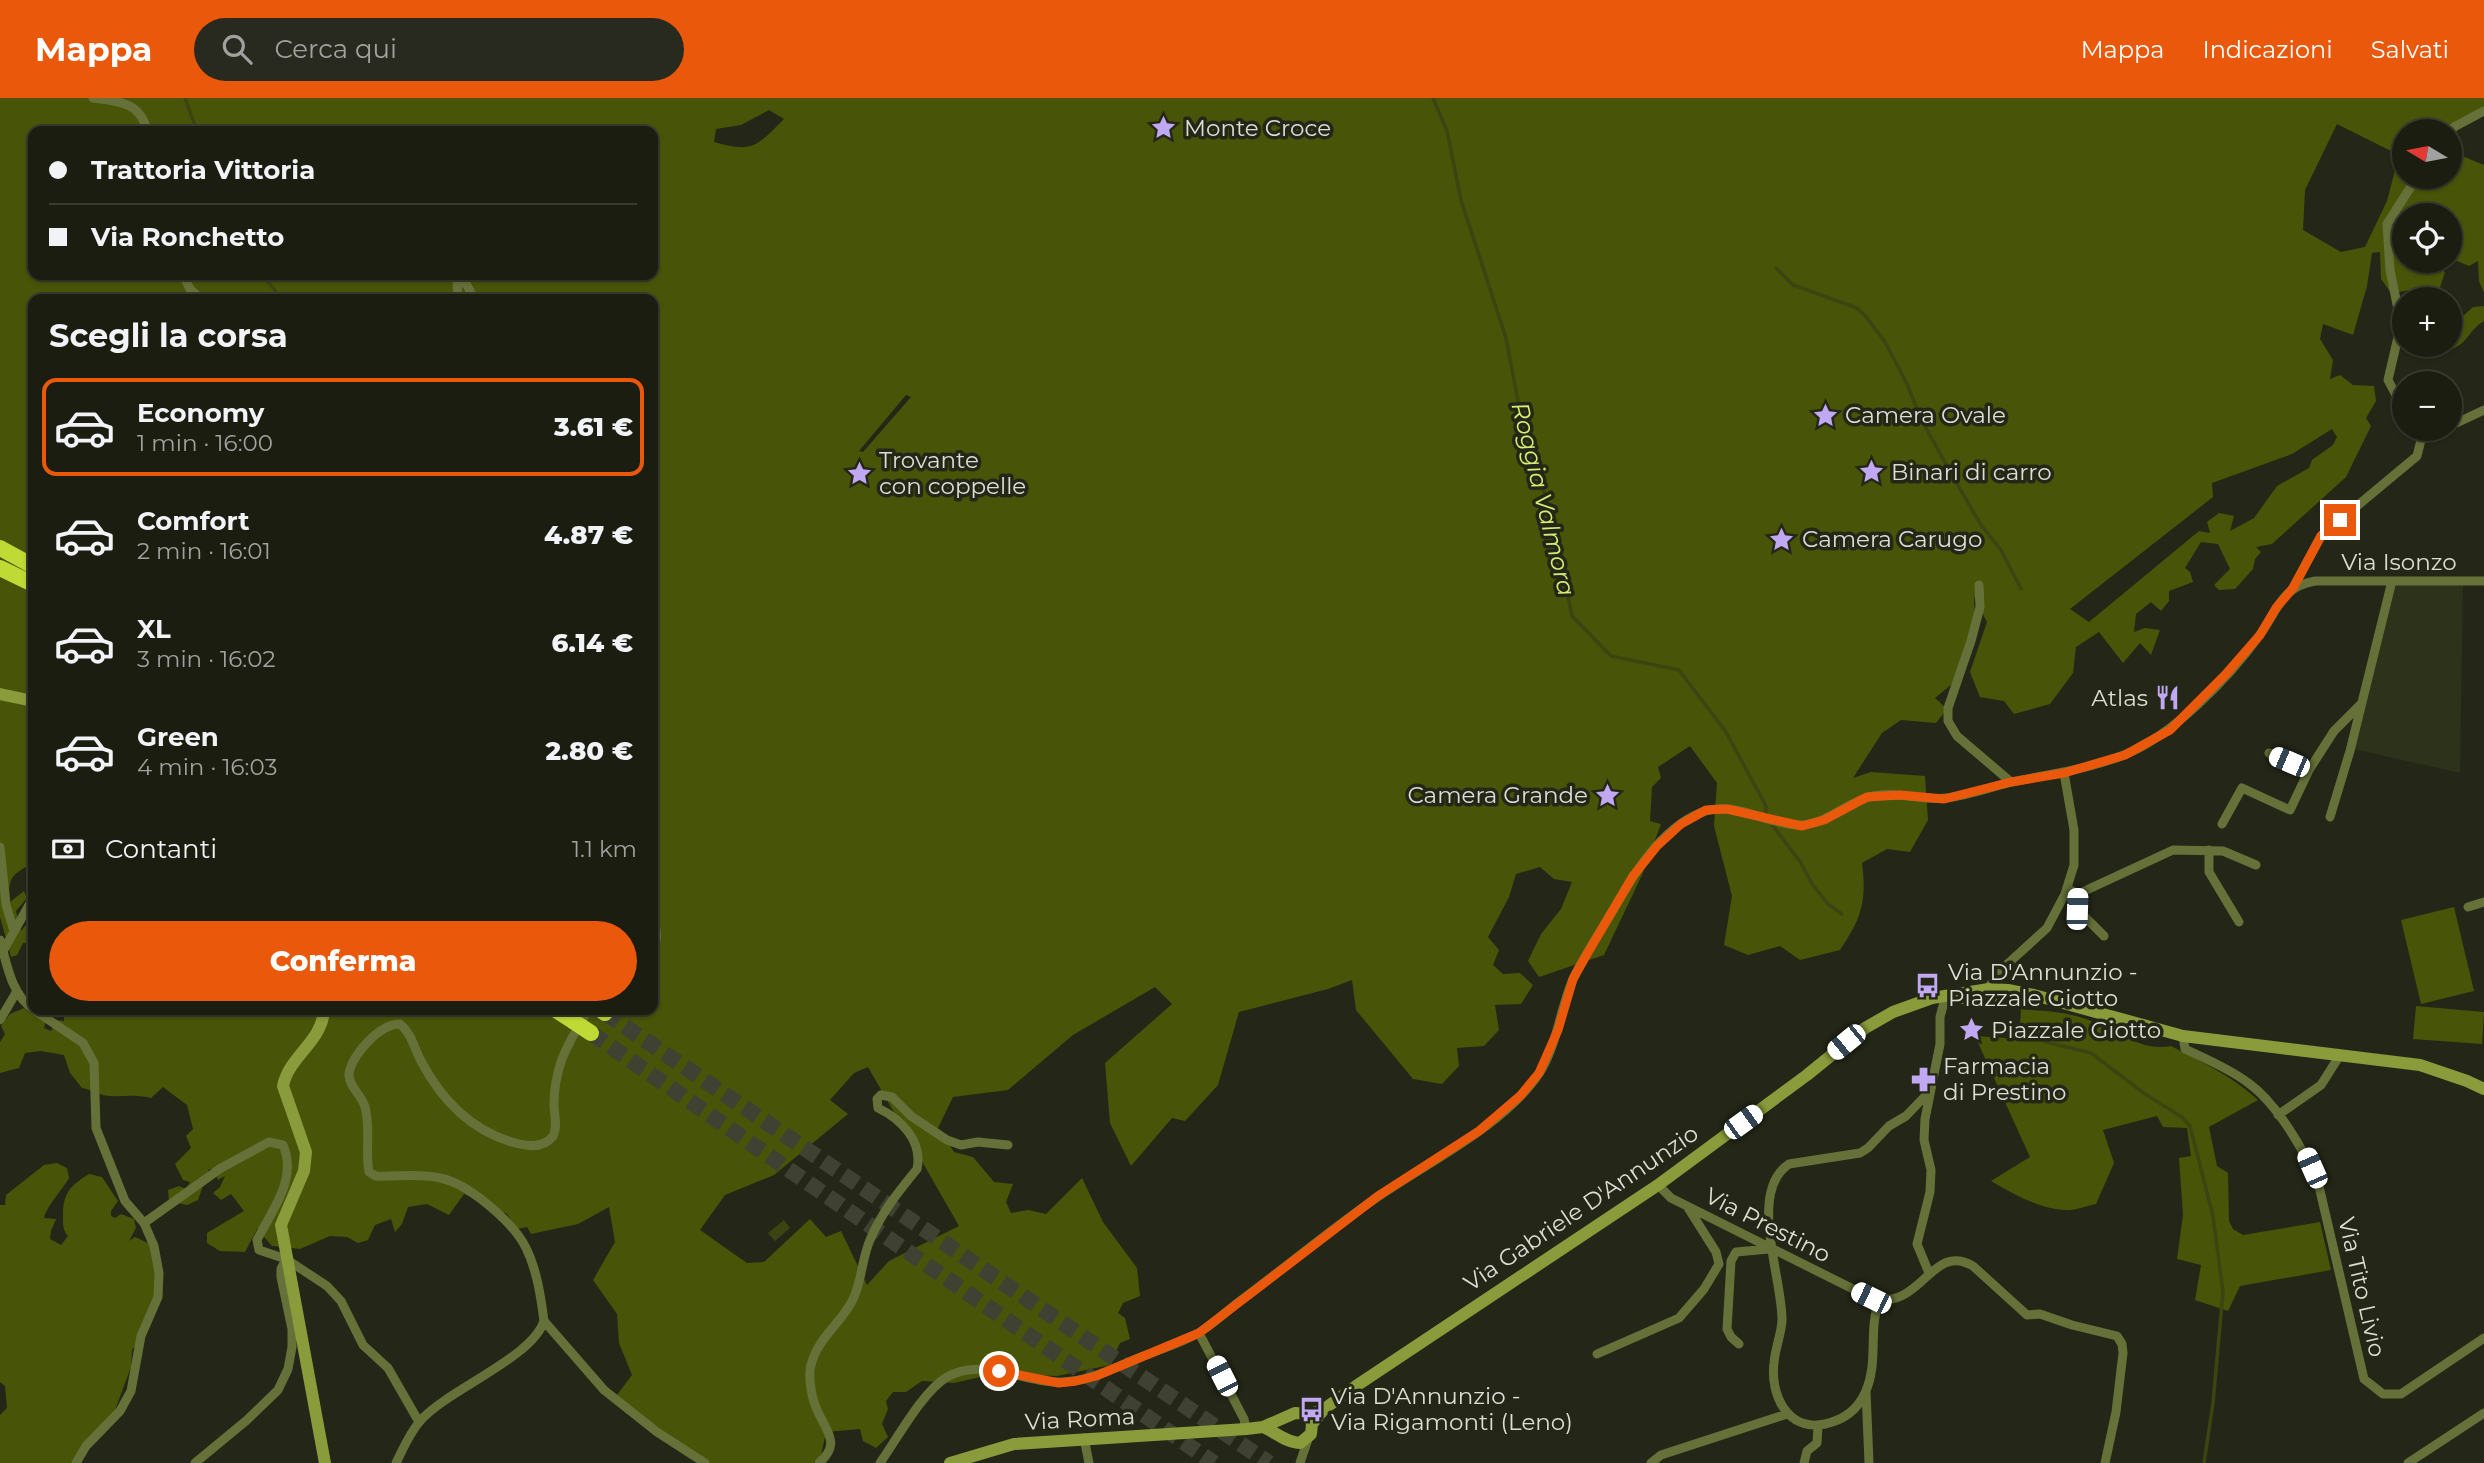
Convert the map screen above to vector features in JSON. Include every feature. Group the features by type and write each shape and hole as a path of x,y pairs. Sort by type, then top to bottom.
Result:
{"highway":[{"path":"0,548 28,563"},
{"path":"0,568 28,582"},
{"path":"564,1015 591,1033"}],"main road":[{"path":"0,694 28,700"},
{"name":"Via Gabriele D'Annunzio","path":"1967,996 1989,989 2008,990 2183,1036 2420,1065 2484,1089"},
{"name":"Via Gabriele D'Annunzio","path":"1308,1419 1658,1185 1807,1075 1865,1028 1893,1012 1932,998 1946,996 2050,1000"},
{"path":"324,1015 315,1039 292,1065 283,1086 306,1152 304,1171 281,1225 325,1463"},
{"path":"1246,1429 1263,1427 1295,1413 1308,1419 1311,1434 1300,1443 1263,1427"},
{"path":"1285,1419 1282,1429 1288,1440"},
{"name":"Via Roma","path":"950,1463 1014,1444 1246,1429"}],"street":[{"path":"93,98 124,102 133,106 145,126"},
{"path":"2462,123 2484,111"},
{"path":"2392,388 2388,380 2401,324 2390,270 2387,224 2409,189"},
{"path":"458,294 461,281 467,285 472,294"},
{"path":"2462,420 2484,410"},
{"path":"880,1463 929,1392 942,1380 955,1373 984,1369 1059,1383 1076,1381 1096,1376 1199,1333 1378,1196 1479,1131 1520,1096 1539,1073 1553,1042 1573,979 1587,954 1633,876 1657,846 1681,824 1706,810 1727,809 1802,826 1824,820 1867,797 1890,795 1944,799 2011,782 2064,773 2125,755 2170,730 2260,635 2286,594 2293,588 2321,536 2417,456 2421,441"},
{"name":"Via Isonzo","path":"2293,588 2315,580 2484,581"},
{"path":"2330,817 2392,581"},
{"path":"1979,585 1980,607 1948,708 1948,721 1958,736 2011,782"},
{"path":"2222,824 2242,788 2290,810 2309,770 2334,730 2362,703"},
{"path":"2269,753 2309,770"},
{"path":"1967,996 2001,971 2046,928 2067,888 2074,865 2074,830 2064,773"},
{"path":"0,847 6,905 14,931"},
{"path":"2078,894 2173,850 2223,851 2256,865"},
{"path":"2209,850 2209,872 2239,922"},
{"path":"2067,888 2078,894"},
{"path":"2078,894 2077,909 2104,936"},
{"path":"2468,907 2484,902"},
{"path":"3,951 28,907"},
{"path":"0,940 17,991 22,1002 28,1006"},
{"path":"1989,989 2001,971"},
{"path":"2001,971 2000,983 2008,990"},
{"path":"0,1020 17,991"},
{"path":"1929,1273 1917,1244 1930,1192 1931,1170 1924,1140 1925,1119 1940,1044 1940,1017 1946,996"},
{"path":"43,1015 83,1043 94,1063 96,1128 125,1201 144,1223 155,1245 159,1273 158,1297 141,1336 131,1391 120,1411 86,1446 76,1463"},
{"path":"585,1015 561,1062 554,1102 555,1131 551,1138 538,1146 526,1146 498,1138 478,1127 455,1108 435,1085 419,1058 411,1037 400,1024 386,1026 356,1058 349,1072 351,1083 366,1109 369,1172 376,1176 448,1179 470,1191 495,1212 526,1247 544,1321 604,1390 657,1432 705,1463"},
{"name":"Via Tito Livio","path":"2183,1036 2185,1049 2215,1062 2248,1083 2278,1115 2305,1154 2318,1182 2364,1379 2383,1394 2401,1394 2484,1338"},
{"path":"2278,1115 2321,1085 2340,1055"},
{"path":"1930,1091 1906,1116 1889,1126 1860,1153 1825,1160 1797,1161 1781,1169 1772,1185 1771,1249 1782,1321 1774,1363 1774,1383 1778,1399 1787,1414 1796,1421 1818,1426 1845,1417 1857,1408 1872,1372 1874,1314 1879,1300 1904,1296 1929,1273 1946,1262 1956,1260 1966,1262 2027,1315 2040,1314 2117,1336 2123,1353 2116,1412 2105,1463"},
{"path":"819,1463 826,1457 831,1445 829,1432 813,1398 810,1368 816,1351 853,1299 863,1260 880,1219 917,1168 918,1162 918,1153 909,1132 893,1115 878,1108 877,1100 881,1095 892,1097 911,1116 947,1140 961,1145 978,1142 1008,1145"},
{"path":"144,1223 221,1168 269,1142 283,1144 289,1158 286,1178 277,1207 257,1240 259,1250 286,1259 327,1286 341,1301 363,1345 388,1368 419,1422"},
{"name":"Via Prestino","path":"1658,1185 1671,1198 1879,1300"},
{"path":"1597,1354 1679,1318 1714,1273 1719,1264 1716,1252 1686,1205"},
{"path":"1739,1344 1727,1329 1731,1261 1736,1252 1771,1249"},
{"path":"195,1463 278,1390 288,1369 292,1329 281,1277 281,1269 286,1259"},
{"path":"396,1463 419,1422 441,1403 536,1336 544,1321"},
{"path":"1199,1333 1244,1419 1246,1429"},
{"path":"1866,1391 1869,1463"},
{"path":"2408,1463 2484,1413"},
{"path":"1651,1463 1661,1455 1787,1414"},
{"path":"1804,1463 1807,1451 1817,1443 1818,1426"},
{"path":"1084,1438 1088,1463"},
{"path":"1300,1460 1308,1439"},
{"path":"1288,1440 1300,1460"}],"shaded area":[{"path":"0,98 2484,98 2484,114 2462,126 2462,119 2392,119 2392,152 2337,124 2305,190 2303,230 2341,252 2365,247 2387,201 2392,182 2392,189 2462,189 2462,156 2484,165 2484,293 2479,281 2478,261 2469,266 2462,263 2462,203 2392,203 2392,273 2445,273 2440,287 2392,287 2391,293 2381,279 2380,252 2372,253 2367,286 2353,335 2323,324 2320,339 2333,360 2330,379 2340,375 2353,385 2374,386 2376,401 2366,418 2371,426 2346,477 2272,544 2256,547 2261,552 2255,559 2253,569 2235,589 2219,590 2214,585 2230,569 2218,544 2201,542 2185,568 2190,572 2193,582 2169,591 2169,601 2161,611 2151,602 2136,614 2134,632 2145,628 2160,630 2151,655 2140,643 2123,663 2099,632 2076,647 2073,673 2050,704 2014,714 2004,701 1980,697 1970,672 1987,622 1974,597 1975,623 1952,684 1935,698 1947,709 1936,723 1901,720 1882,733 1853,778 1871,772 1925,776 1928,820 1910,852 1887,849 1862,863 1864,889 1861,910 1840,950 1800,960 1780,946 1748,955 1724,945 1732,896 1714,826 1717,783 1690,746 1658,767 1661,778 1652,787 1650,821 1661,824 1642,875 1604,955 1539,977 1528,961 1541,934 1561,909 1572,882 1554,879 1540,867 1516,874 1509,897 1488,937 1499,950 1493,965 1503,974 1520,973 1533,985 1521,1004 1495,1005 1499,1030 1484,1046 1457,1048 1459,1066 1442,1084 1413,1079 1356,1010 1352,980 1328,989 1239,1012 1218,1085 1185,1121 1172,1118 1131,1166 1110,1123 1105,1063 1172,1004 1155,987 1073,1035 1008,1090 953,1097 938,1128 954,1152 973,1157 994,1182 1013,1184 1006,1202 1011,1213 1028,1210 1046,1214 1082,1178 1103,1222 1137,1268 1140,1296 1123,1303 1118,1313 1125,1318 1130,1339 1120,1343 1110,1365 1057,1376 993,1374 954,1383 922,1381 906,1392 893,1392 886,1401 888,1409 882,1424 888,1437 876,1448 863,1441 860,1429 826,1432 821,1456 813,1463 709,1463 679,1447 617,1395 632,1375 619,1343 617,1314 593,1280 615,1242 609,1207 578,1224 531,1234 527,1227 517,1229 507,1214 464,1194 449,1215 427,1204 408,1207 402,1224 395,1232 391,1219 375,1225 368,1240 358,1243 347,1237 330,1236 300,1249 272,1246 257,1229 245,1252 220,1251 207,1243 207,1233 244,1211 231,1194 221,1200 213,1193 220,1187 225,1176 218,1180 214,1170 209,1169 198,1200 187,1205 169,1201 168,1190 179,1186 186,1189 190,1182 183,1180 175,1164 191,1148 186,1136 193,1129 187,1105 163,1087 151,1098 107,1096 82,1088 70,1073 64,1055 41,1051 25,1053 19,1068 0,1073 0,1042 5,1034 1,1026 10,1014 24,1008 28,1015 48,1015 44,1028 51,1031 56,1020 64,1021 64,1015 658,1015 658,294 28,294 28,866 13,877 9,894 10,902 24,891 27,898 16,911 21,931 28,922 28,942 23,943 17,955 11,957 0,917","holes":["769,110 784,119 767,136 753,145 737,147 714,142 716,129 741,125","906,395 911,397 863,452 859,451","2332,429 2337,437 2333,445 2312,460 2309,468 2277,486 2254,518 2230,531 2234,516 2219,513 2207,522 2210,533 2199,531 2089,622 2070,609 2213,497 2212,483 2292,454","868,1067 959,1226 889,1261 867,1285 841,1231 826,1237 810,1219 764,1262 747,1263 700,1230 725,1195 774,1175 848,1114 830,1100 854,1073"]},
{"path":"2484,306 2484,321 2462,343 2462,317 2473,307"},
{"path":"2394,583 2463,585 2460,773 2354,749"},
{"path":"2454,907 2474,991 2421,1004 2401,920"},
{"path":"2416,1006 2484,1012 2482,1044 2413,1039"},
{"path":"2021,1009 2069,1014 2146,1045 2171,1046 2248,1091 2258,1100 2209,1127 2217,1166 2228,1173 2229,1221 2233,1229 2243,1235 2320,1222 2331,1270 2240,1286 2228,1311 2195,1300 2201,1265 2177,1259 2183,1215 2179,1158 2191,1156 2187,1128 2163,1127 2157,1116 2103,1130 2114,1163 2096,1204 2072,1210 2054,1209 2026,1200 1991,1181 2030,1157 1975,1036 2019,1039"},
{"path":"57,1163 67,1168 69,1178 45,1214 44,1218 56,1219 50,1239 61,1245 68,1236 64,1228 63,1214 69,1190 89,1174 102,1177 118,1201 111,1211 111,1216 115,1218 121,1214 134,1219 136,1228 129,1241 135,1237 150,1244 157,1273 151,1325 132,1350 131,1367 114,1413 75,1463 0,1463 0,1415 7,1408 5,1386 0,1382 0,1205 5,1205 6,1195 44,1165"},
{"path":"784,1220 790,1228 775,1241 768,1233"}],"waterway":[{"path":"185,98 195,126"},
{"name":"Roggia Valmora","path":"1433,98 1447,131 1461,200 1506,338 1525,438 1552,515 1572,616 1611,656 1679,670 1726,732 1766,806 1766,816"},
{"path":"1776,268 1793,285 1857,308 1867,318 1885,342 1907,384 1922,421 1981,525 2001,550 2021,589"},
{"path":"266,280 278,294"},
{"name":"Roggia Valmora","path":"1770,822 1801,863 1812,884 1828,904 1842,914"},
{"name":"Roggia Valmora","path":"2025,1032 2046,1042 2091,1053 2145,1094 2182,1117 2190,1126 2213,1216 2223,1292 2213,1403 2204,1463"}],"tunnel":[{"path":"608,1015 1269,1463"},
{"path":"591,1033 1214,1463"}],"place":[{"name":"Monte Croce","path":"1164,128"},
{"name":"Camera Ovale","path":"1825,415"},
{"name":"Binari di carro","path":"1871,472"},
{"name":"Trovante con coppelle","path":"859,473"},
{"name":"Camera Carugo","path":"1782,539"},
{"name":"Atlas","path":"2168,698"},
{"name":"Camera Grande","path":"1608,795"},
{"name":"Via D'Annunzio - Piazzale Giotto","path":"1928,985"},
{"name":"Piazzale Giotto","path":"1971,1030"},
{"name":"Farmacia di Prestino","path":"1923,1079"},
{"name":"Via D'Annunzio - Via Rigamonti (Leno)","path":"1311,1409"}],"route":[{"path":"999,1371 1059,1383 1076,1381 1096,1376 1199,1333 1378,1196 1479,1131 1520,1096 1539,1073 1558,1030 1573,979 1633,876 1657,846 1695,814 1706,810 1727,809 1802,826 1824,820 1867,797 1900,795 1944,799 2011,782 2064,773 2125,755 2170,730 2225,675 2260,635 2276,608 2293,588 2321,536 2340,520"}]}
